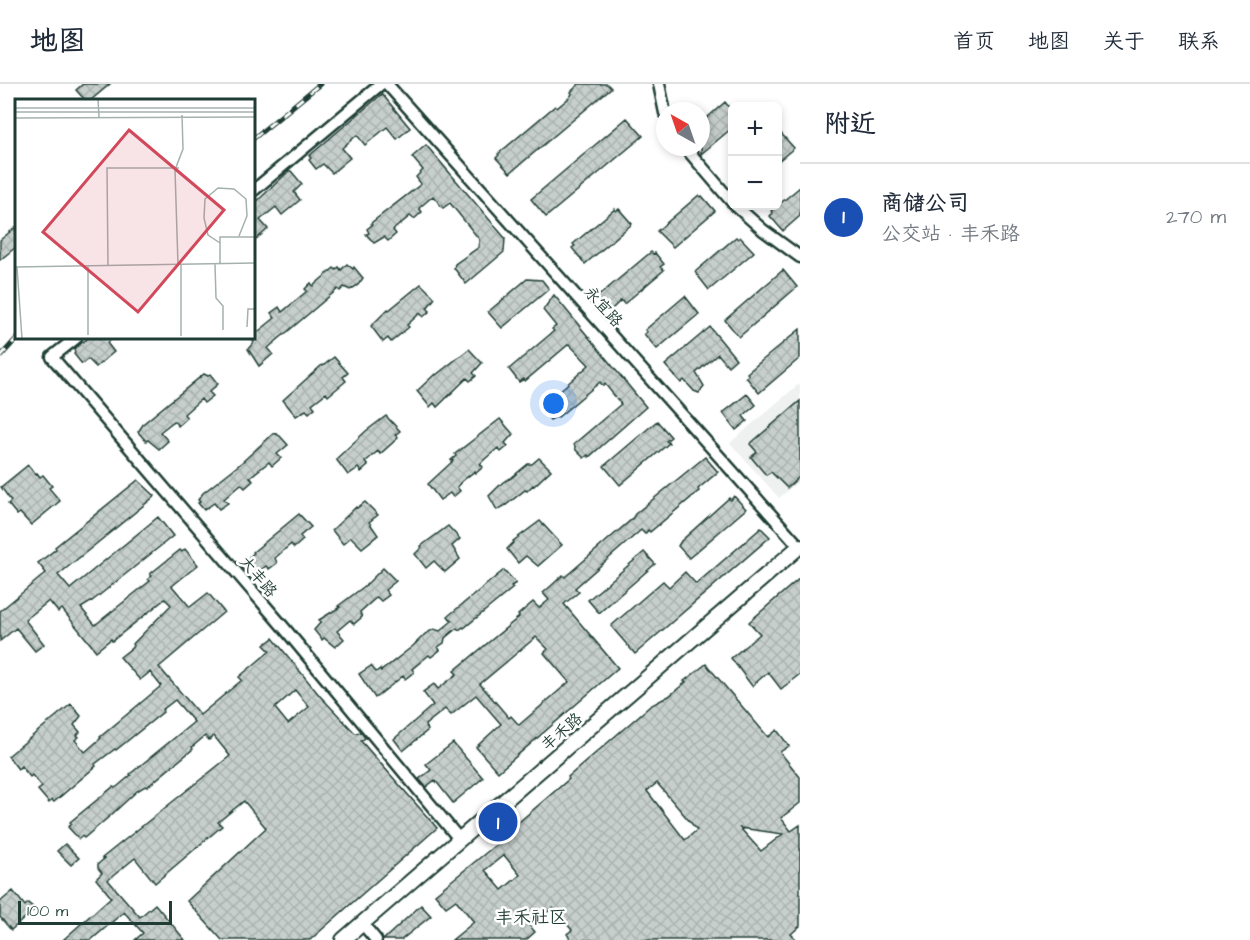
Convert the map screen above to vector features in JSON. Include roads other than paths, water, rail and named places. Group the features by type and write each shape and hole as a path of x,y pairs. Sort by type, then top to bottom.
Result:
{"main road":[{"name":"丰禾路","path":"343,940 800,546"}],"street":[{"path":"255,189 381,84"},
{"name":"永宜路","path":"387,84 800,546"},
{"path":"659,84 663,102"},
{"path":"693,156 728,197"},
{"path":"740,210 800,257"},
{"name":"大丰路","path":"74,339 52,357 285,629 460,840"},
{"path":"362,923 376,940"}],"railway":[{"path":"255,137 320,84"},
{"path":"0,357 16,339"}],"place":[{"name":"商储公司","path":"498,822"}],"district":[{"name":"丰禾社区","path":"531,917"}]}
